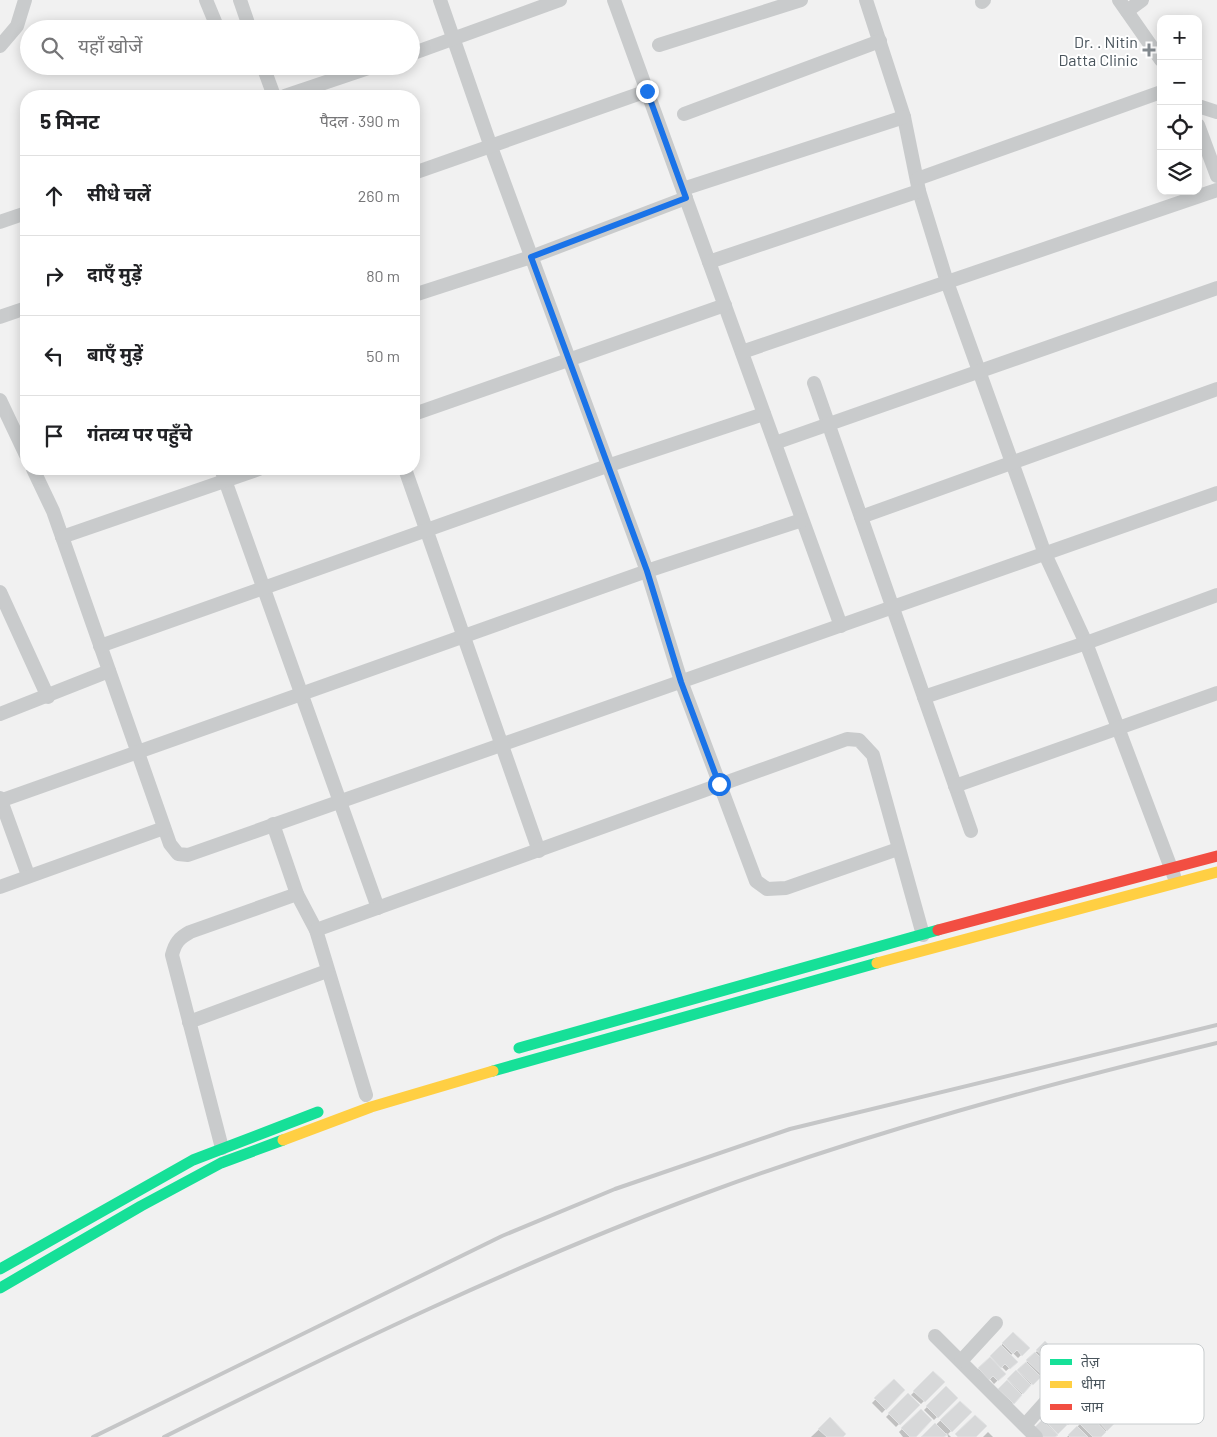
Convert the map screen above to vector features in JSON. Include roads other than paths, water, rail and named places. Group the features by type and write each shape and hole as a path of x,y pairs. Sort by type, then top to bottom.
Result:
{"street":[{"path":"0,46 17,26 26,0"},
{"path":"206,0 214,20"},
{"path":"240,0 247,20"},
{"path":"440,0 491,147 647,571 681,682 756,881 767,889 786,888 898,850"},
{"path":"420,51 560,0"},
{"path":"614,0 841,626"},
{"path":"660,46 801,0"},
{"path":"866,0 904,117 918,185 947,282 1045,554 1086,643 1117,729 1172,868 1176,884"},
{"path":"1142,0 1123,5 1157,54"},
{"path":"684,114 880,41"},
{"path":"266,75 272,90"},
{"path":"303,90 347,75"},
{"path":"420,172 647,91"},
{"path":"709,262 1157,94"},
{"path":"1202,107 1217,112"},
{"path":"420,293 531,257 684,194 904,117"},
{"path":"1202,136 1217,176"},
{"path":"742,352 1217,190"},
{"path":"0,222 20,215"},
{"path":"775,443 1217,288"},
{"path":"420,412 725,306"},
{"path":"0,317 20,310"},
{"path":"814,383 971,831"},
{"path":"861,517 1217,389"},
{"path":"0,400 20,431"},
{"path":"100,646 427,532 607,466 764,414"},
{"path":"36,475 53,511 170,844 178,854 188,855 893,608 1217,492"},
{"path":"62,537 224,475 378,908"},
{"path":"407,475 539,851"},
{"path":"28,875 0,800 464,638 647,571 802,520"},
{"path":"0,592 48,697"},
{"path":"924,697 1086,643 1217,595"},
{"path":"0,714 48,697 109,671"},
{"path":"955,786 1217,693"},
{"path":"316,930 539,851 847,738 859,740 873,755 923,935"},
{"path":"273,824 297,894 316,930 327,971 370,1094 352,1100"},
{"path":"0,887 28,875 164,828"},
{"path":"506,1052 923,935 1217,856"},
{"path":"0,1288 141,1206 221,1163 371,1107 526,1060 742,1002 931,947 1217,872"},
{"path":"222,1148 172,956 174,945 181,937 297,894"},
{"path":"189,1022 327,971"},
{"path":"0,1269 172,1170 222,1148 328,1108"},
{"path":"961,1361 996,1323"},
{"path":"935,1336 1036,1437"},
{"path":"1024,1424 1040,1407"}],"railway":[{"path":"93,1437 502,1236 615,1189 790,1129 1217,1025"},
{"path":"164,1437 364,1339 500,1277 568,1247 706,1193 832,1149 960,1110 1088,1075 1217,1043"}],"place":[{"name":"Dr. . Nitin Datta Clinic","path":"1149,50"}]}
